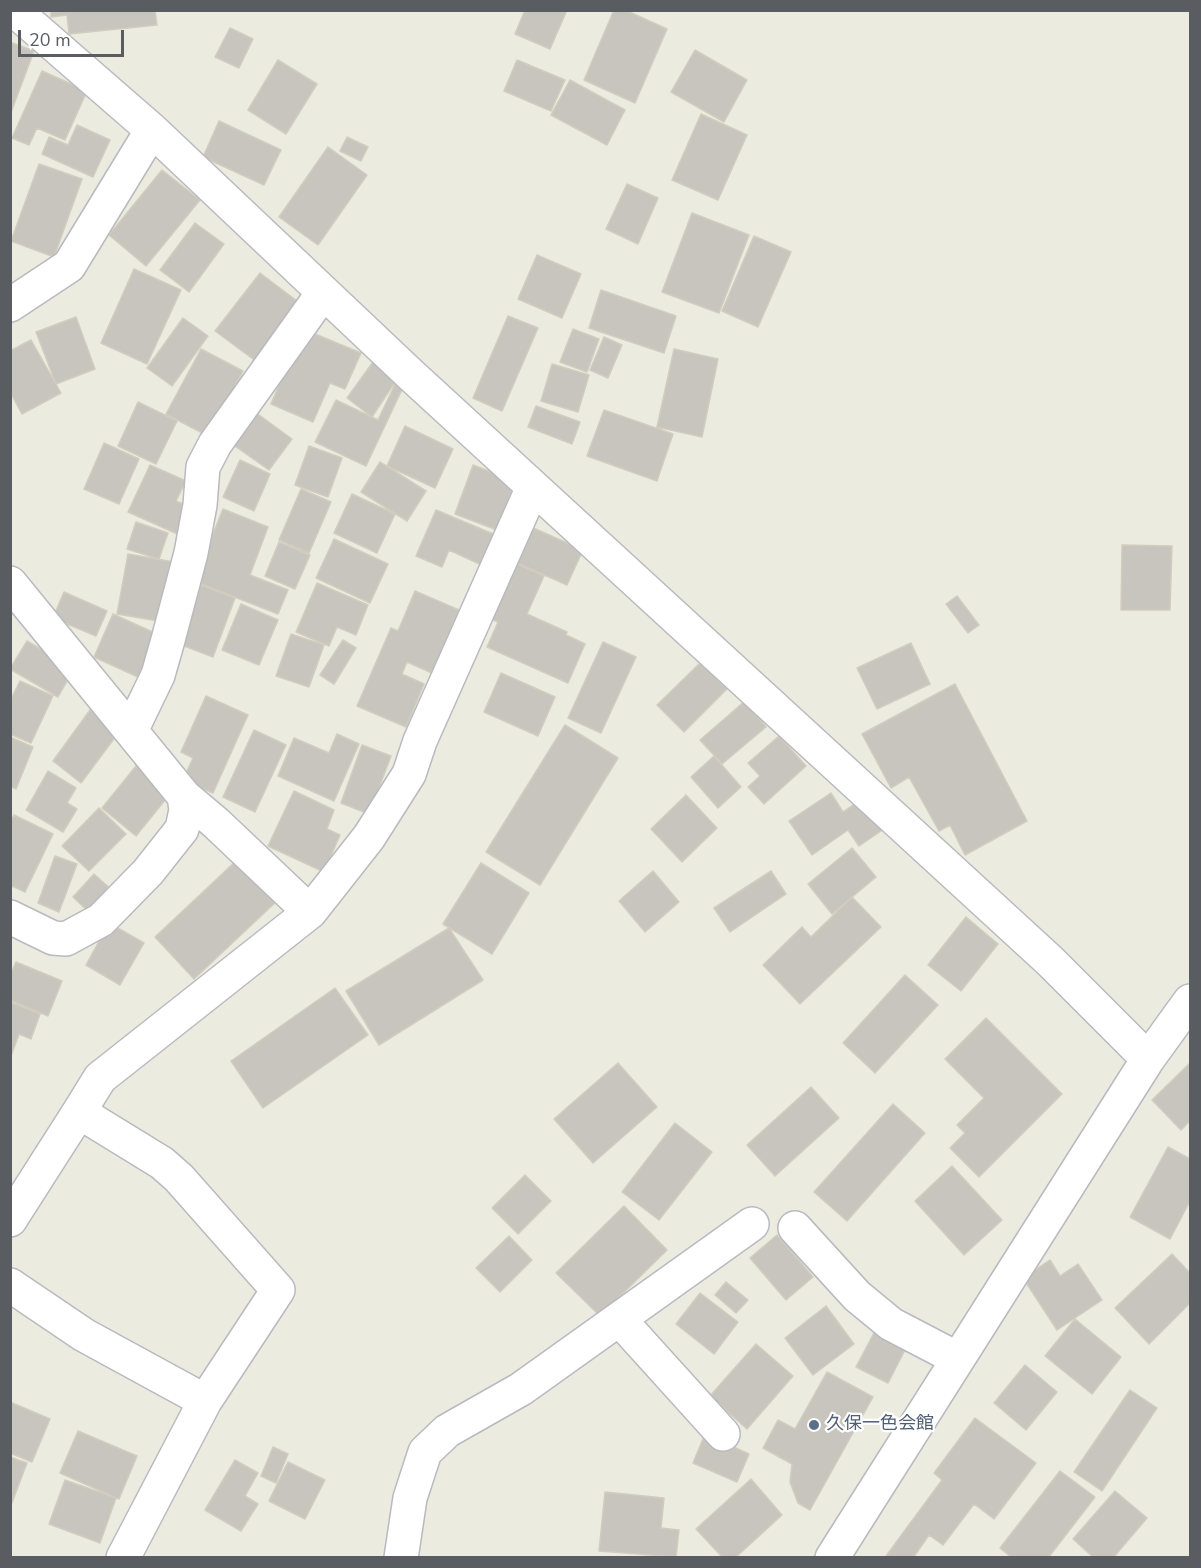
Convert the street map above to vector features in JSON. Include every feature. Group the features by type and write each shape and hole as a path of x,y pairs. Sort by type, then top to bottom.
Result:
{"street":[{"path":"14,10 152,130 533,487 1050,961 1148,1059"},
{"path":"10,305 69,267 152,130"},
{"path":"131,731 158,675 168,640 191,553 200,505 203,467 215,444 323,292"},
{"path":"10,1220 100,1078 310,912 369,837 409,774 420,741 533,487"},
{"path":"10,583 184,796 216,823 310,912"},
{"path":"10,917 59,939 66,939 101,920 148,872 182,829 186,810 184,796"},
{"path":"832,1557 1148,1059 1188,1012"},
{"path":"79,1112 162,1163 180,1178 278,1290 205,1401 123,1557"},
{"path":"401,1557 410,1498 425,1452 447,1431 521,1389 752,1224"},
{"path":"795,1228 856,1296 891,1324 958,1359"},
{"path":"10,1286 84,1335 205,1401"},
{"path":"619,1319 723,1434"}],"building":[{"path":"51,10 155,10 157,25 69,34 67,15 51,17"},
{"path":"525,10 567,10 550,49 515,34"},
{"path":"614,10 625,10 667,29 635,103 584,80"},
{"path":"230,28 253,39 239,68 215,57"},
{"path":"10,42 34,51 10,115"},
{"path":"695,50 747,80 724,122 671,92"},
{"path":"278,60 317,84 286,134 248,110"},
{"path":"517,60 565,80 551,111 504,91"},
{"path":"42,71 87,91 65,140 37,128 29,145 12,138"},
{"path":"570,80 625,110 607,145 551,115"},
{"path":"701,114 747,135 718,200 672,180"},
{"path":"219,121 281,150 264,185 203,157"},
{"path":"77,125 110,140 93,177 42,154 49,137 68,145"},
{"path":"347,137 368,147 361,161 340,151"},
{"path":"328,147 367,175 318,245 279,217"},
{"path":"39,164 82,179 54,257 11,241"},
{"path":"162,170 200,200 146,266 109,235"},
{"path":"627,184 658,198 638,244 606,229"},
{"path":"692,213 749,235 719,313 662,292"},
{"path":"195,223 224,244 189,292 160,270"},
{"path":"754,236 791,252 758,327 722,311"},
{"path":"537,255 581,274 562,318 518,299"},
{"path":"134,269 181,290 147,364 101,343"},
{"path":"260,273 301,304 257,362 215,331"},
{"path":"601,290 676,316 664,353 589,328"},
{"path":"508,316 538,328 502,411 473,398"},
{"path":"76,317 95,369 56,384 36,332"},
{"path":"183,318 208,336 172,386 147,368"},
{"path":"303,329 361,353 345,389 330,383 313,422 271,404"},
{"path":"573,329 599,339 587,372 560,362"},
{"path":"604,337 622,345 608,378 590,370"},
{"path":"31,340 61,393 22,414 10,392 10,351"},
{"path":"201,349 243,371 208,436 166,414"},
{"path":"674,349 718,359 702,437 657,427"},
{"path":"373,362 397,379 372,417 347,398"},
{"path":"552,364 589,375 578,412 541,401"},
{"path":"398,378 406,381 366,466 315,442 336,400 378,420"},
{"path":"138,402 177,421 156,464 118,446"},
{"path":"536,406 580,422 572,444 528,427"},
{"path":"604,410 673,434 657,481 587,456"},
{"path":"255,412 292,439 269,470 232,444"},
{"path":"405,426 453,449 435,488 387,466"},
{"path":"104,443 139,459 119,504 84,489"},
{"path":"309,446 342,458 328,497 295,485"},
{"path":"240,460 270,474 254,511 223,497"},
{"path":"380,462 426,491 407,521 361,492"},
{"path":"150,465 186,481 176,501 194,509 182,536 128,512"},
{"path":"473,465 515,481 497,530 455,514"},
{"path":"301,489 331,502 309,553 279,540"},
{"path":"352,494 395,514 377,553 334,533"},
{"path":"223,509 268,527 250,575 288,590 278,614 194,581"},
{"path":"436,510 498,536 484,566 449,550 442,567 416,556"},
{"path":"136,522 168,533 159,559 127,549"},
{"path":"531,527 583,550 567,585 515,562"},
{"path":"334,539 388,564 370,603 316,578"},
{"path":"279,542 310,555 295,589 265,576"},
{"path":"1122,545 1172,546 1170,610 1121,610"},
{"path":"128,554 174,562 164,622 117,614"},
{"path":"511,561 544,576 527,614 567,632 566,635 585,644 568,683 487,647 498,622 486,617"},
{"path":"317,583 368,605 356,635 337,627 329,646 296,632"},
{"path":"201,585 235,598 213,657 179,644"},
{"path":"415,591 459,610 432,673 407,662 402,674 424,684 406,727 357,706 391,628 398,631"},
{"path":"64,592 107,611 96,636 53,618"},
{"path":"957,596 979,625 968,633 946,604"},
{"path":"241,604 278,620 259,665 222,650"},
{"path":"113,614 157,634 138,677 94,657"},
{"path":"291,634 324,645 309,687 276,676"},
{"path":"343,640 356,648 334,684 320,675"},
{"path":"27,641 74,669 58,697 10,669"},
{"path":"603,642 636,657 601,733 568,718"},
{"path":"911,643 930,684 877,709 857,668"},
{"path":"700,663 727,689 684,732 657,705"},
{"path":"501,673 555,697 538,736 484,712"},
{"path":"20,681 53,696 31,743 10,734 10,701"},
{"path":"955,684 1027,821 965,855 950,825 939,831 909,777 891,788 862,734"},
{"path":"206,696 248,715 213,793 183,780 193,758 181,752"},
{"path":"745,701 766,727 722,764 700,740"},
{"path":"90,710 119,732 81,783 53,761"},
{"path":"565,725 618,758 540,885 486,852"},
{"path":"254,730 286,745 255,812 223,797"},
{"path":"337,734 359,744 334,801 278,776 294,738 329,753"},
{"path":"779,736 806,766 764,804 748,787 760,776 748,763"},
{"path":"10,737 33,747 16,789 10,786"},
{"path":"362,745 391,756 369,814 341,803"},
{"path":"714,756 741,787 718,808 691,777"},
{"path":"136,766 170,794 136,836 102,808"},
{"path":"48,771 76,788 67,803 77,809 63,832 26,810"},
{"path":"294,791 334,810 327,829 340,835 324,872 268,846"},
{"path":"831,793 843,812 863,798 884,829 859,846 848,830 812,855 789,821"},
{"path":"686,795 717,828 682,862 651,829"},
{"path":"99,808 126,834 89,871 62,846"},
{"path":"14,815 53,834 25,892 10,885 10,823"},
{"path":"852,848 876,877 832,914 808,884"},
{"path":"55,856 77,864 59,912 38,903"},
{"path":"238,859 277,901 194,979 155,937"},
{"path":"481,863 529,893 492,954 443,924"},
{"path":"653,871 679,902 645,932 619,901"},
{"path":"771,871 786,894 730,932 714,908"},
{"path":"94,874 115,893 93,916 73,897"},
{"path":"852,897 881,927 800,1004 763,965 802,927 811,937"},
{"path":"966,917 998,944 961,991 928,965"},
{"path":"109,923 144,943 120,985 86,965"},
{"path":"449,928 483,980 379,1045 346,991"},
{"path":"16,962 62,981 48,1016 10,1000 10,976"},
{"path":"905,975 938,1005 875,1073 843,1043"},
{"path":"335,988 368,1035 263,1108 231,1061"},
{"path":"10,1002 40,1014 31,1039 19,1034 11,1056"},
{"path":"986,1018 1062,1094 979,1177 950,1148 965,1133 957,1125 984,1098 945,1059"},
{"path":"618,1063 657,1107 593,1163 554,1119"},
{"path":"1190,1063 1190,1121 1181,1130 1152,1100"},
{"path":"811,1087 839,1118 775,1176 747,1145"},
{"path":"893,1104 925,1133 847,1221 814,1192"},
{"path":"675,1123 712,1152 659,1220 622,1192"},
{"path":"1168,1147 1190,1159 1190,1201 1170,1239 1130,1217"},
{"path":"952,1166 1002,1220 964,1255 915,1201"},
{"path":"525,1175 551,1201 518,1234 492,1208"},
{"path":"624,1206 667,1250 600,1316 556,1273"},
{"path":"777,1235 813,1277 786,1300 750,1258"},
{"path":"509,1236 532,1260 500,1292 476,1268"},
{"path":"1172,1254 1190,1273 1190,1303 1149,1344 1115,1308"},
{"path":"1050,1260 1060,1276 1078,1264 1102,1300 1057,1330 1023,1278"},
{"path":"726,1282 748,1300 736,1313 715,1295"},
{"path":"700,1293 738,1322 714,1354 676,1324"},
{"path":"826,1306 854,1344 813,1375 785,1338"},
{"path":"1075,1319 1121,1357 1092,1394 1045,1356"},
{"path":"875,1331 906,1348 888,1383 856,1367"},
{"path":"756,1344 793,1376 747,1429 710,1396"},
{"path":"1025,1365 1057,1392 1026,1430 994,1403"},
{"path":"827,1372 873,1397 810,1510 798,1503 790,1482 792,1464 763,1448 778,1420 795,1429"},
{"path":"1130,1390 1157,1408 1102,1491 1074,1472"},
{"path":"10,1402 50,1419 32,1462 10,1453"},
{"path":"975,1418 1036,1463 994,1519 974,1504 943,1545 929,1535 913,1558 887,1558 886,1556 942,1480 934,1473"},
{"path":"78,1431 137,1456 119,1499 60,1473"},
{"path":"705,1434 749,1454 737,1482 693,1463"},
{"path":"273,1447 288,1454 276,1483 261,1476"},
{"path":"10,1457 27,1463 10,1508"},
{"path":"235,1460 258,1473 245,1496 258,1504 241,1531 205,1510"},
{"path":"288,1462 325,1480 305,1519 269,1501"},
{"path":"1060,1471 1095,1497 1048,1558 1012,1558 1000,1548"},
{"path":"751,1479 782,1515 735,1558 723,1558 696,1529"},
{"path":"65,1480 116,1498 100,1543 49,1524"},
{"path":"1115,1491 1147,1518 1113,1558 1094,1558 1073,1539"},
{"path":"605,1492 664,1498 661,1528 679,1530 676,1557 599,1551"}],"place":[{"name":"久保一色会館","path":"814,1425"}]}
